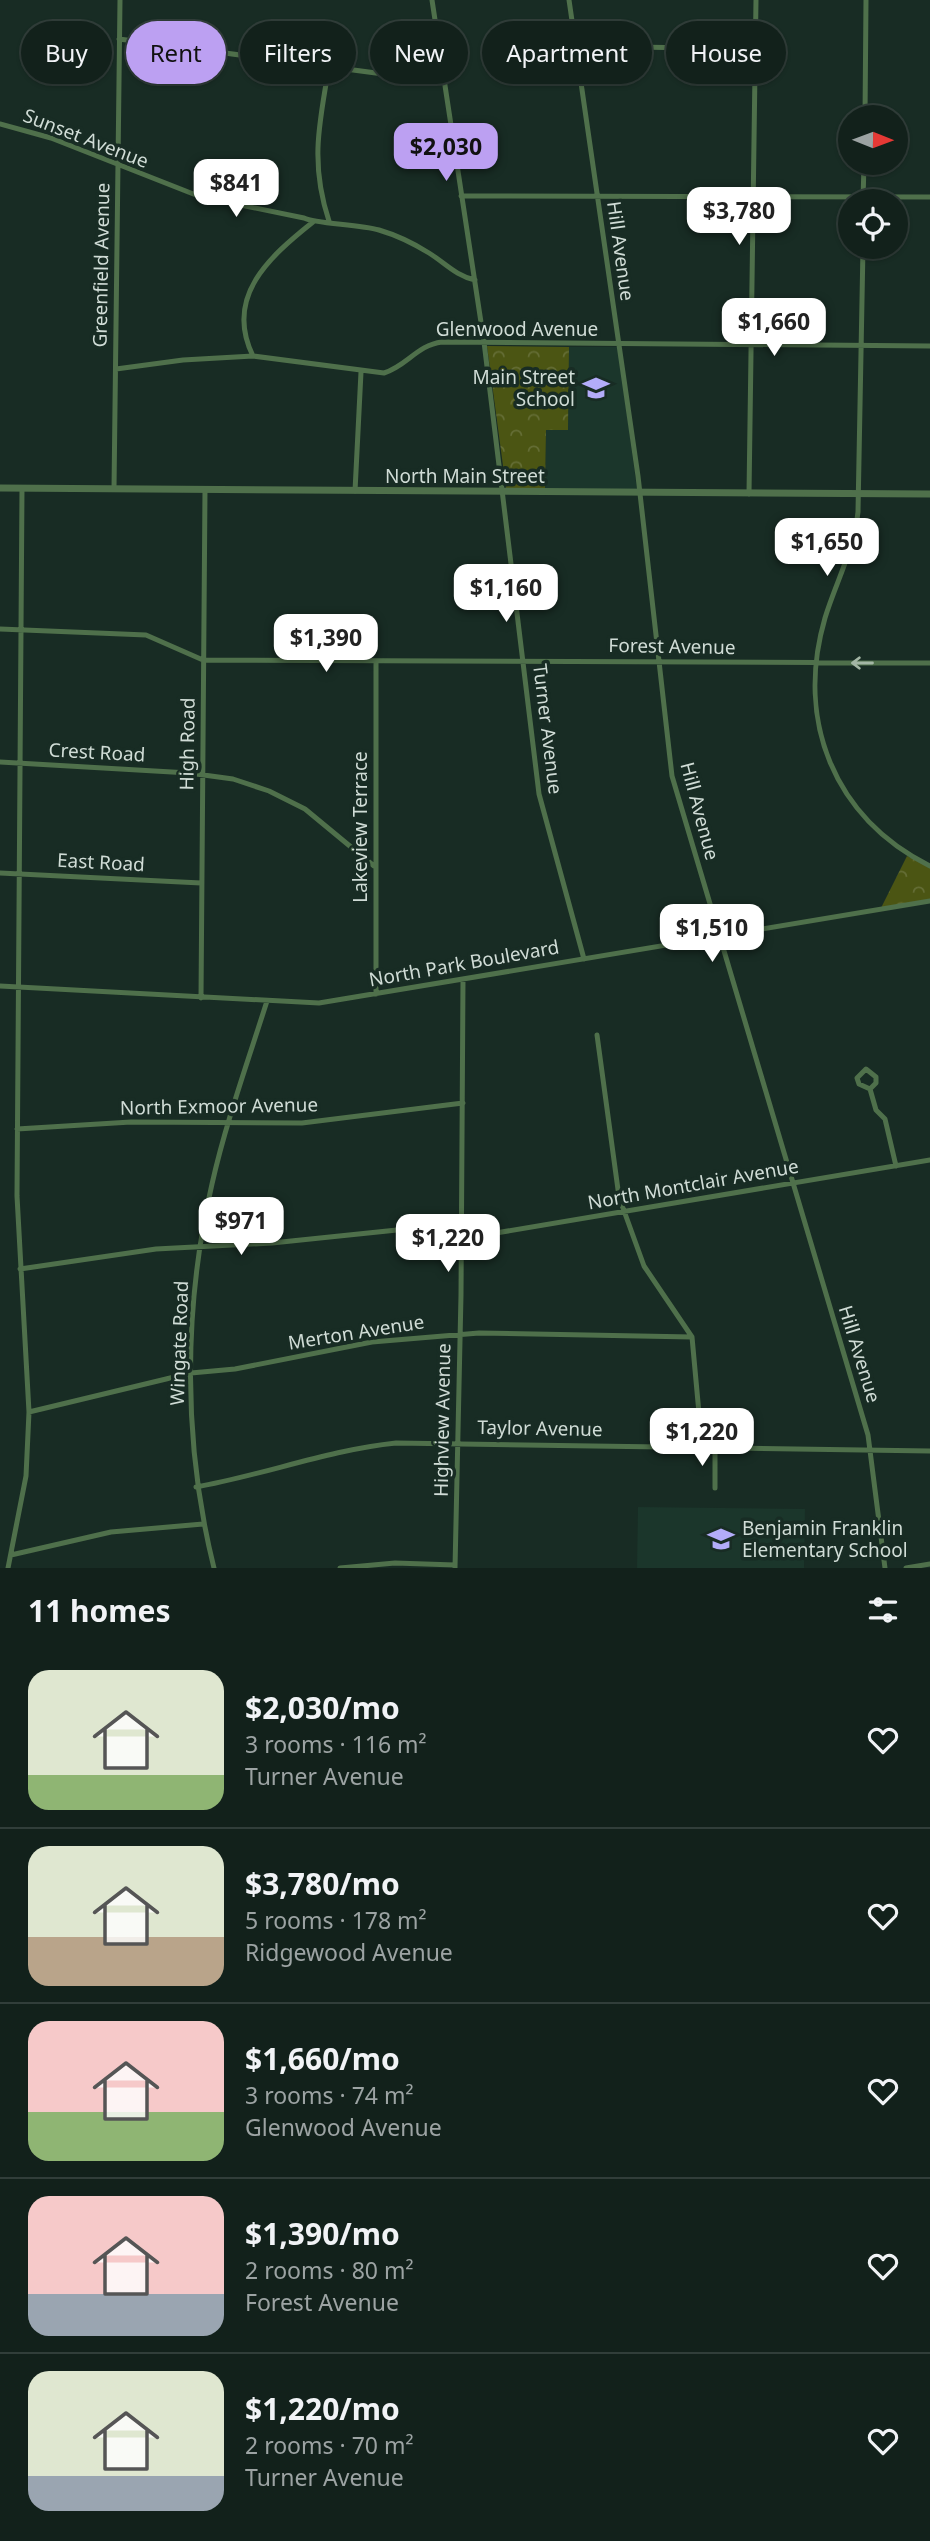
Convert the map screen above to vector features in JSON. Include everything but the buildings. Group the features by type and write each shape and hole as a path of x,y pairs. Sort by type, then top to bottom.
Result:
{"street":[{"name":"Greenfield Avenue","path":"114,489 120,0"},
{"name":"Turner Avenue","path":"432,0 435,21"},
{"name":"Hill Avenue","path":"569,0 572,21"},
{"path":"756,0 756,21"},
{"path":"865,105 866,0"},
{"path":"119,39 240,55"},
{"path":"326,84 316,154 317,181 329,221"},
{"name":"Turner Avenue","path":"444,84 484,342 539,794 584,958"},
{"name":"Hill Avenue","path":"582,84 639,493 672,776 871,1450 885,1568"},
{"path":"749,494 755,84"},
{"name":"Sunset Avenue","path":"0,124 51,138 201,197 313,222 329,221 379,230 403,238 463,277 475,280"},
{"path":"461,196 838,199"},
{"path":"908,198 930,197"},
{"path":"253,356 242,323 248,293 275,254 313,222"},
{"path":"863,259 859,495 853,544 826,617 816,663 820,732 831,766 843,790 867,822 896,847 930,866"},
{"name":"Glenwood Avenue","path":"116,369 183,359 253,356 384,373 397,369 415,353 431,344 484,342 930,346"},
{"path":"355,491 361,372"},
{"name":"North Main Street","path":"0,488 930,494"},
{"path":"8,1568 26,1476 30,1412 20,1269 17,1129 22,488"},
{"name":"High Road","path":"201,998 205,490"},
{"name":"Forest Avenue","path":"0,629 146,635 203,660 930,663"},
{"name":"Lakeview Terrace","path":"376,661 376,994"},
{"name":"Crest Road","path":"0,762 202,774 249,783 285,798 321,820 374,866"},
{"name":"East Road","path":"0,873 201,883"},
{"name":"North Park Boulevard","path":"0,986 319,1003 930,901"},
{"name":"Highview Avenue","path":"455,1566 463,979"},
{"name":"Wingate Road","path":"214,1568 196,1487 191,1373 200,1247 228,1124 267,1001"},
{"path":"597,1035 619,1197 644,1266 692,1337 702,1446"},
{"path":"870,1089 876,1110 885,1119 896,1166"},
{"name":"North Exmoor Avenue","path":"17,1129 131,1122 302,1123 463,1103"},
{"name":"North Montclair Avenue","path":"460,1239 930,1160"},
{"path":"20,1269 113,1254 397,1230 461,1229"},
{"name":"Merton Avenue","path":"30,1412 191,1373 235,1369 372,1342 460,1334 692,1337"},
{"name":"Taylor Avenue","path":"196,1487 247,1478 320,1456 370,1446 457,1442 930,1451"},
{"path":"715,1447 715,1488"},
{"path":"11,1555 111,1532 203,1524"},
{"path":"341,1568 395,1563 455,1566"},
{"path":"906,1568 930,1564"}],"shaded area":[{"name":"Main Street School","path":"569,347 618,347 637,490 545,488 546,430 568,430"},
{"name":"Benjamin Franklin Elementary School","path":"638,1507 805,1509 804,1568 637,1568"}],"green space":[{"path":"487,346 569,347 568,430 546,430 545,488 506,488"},
{"path":"907,856 930,867 930,900 881,908"}],"place":[{"name":"Main Street School","path":"596,388"},
{"name":"Benjamin Franklin Elementary School","path":"721,1539"}]}
